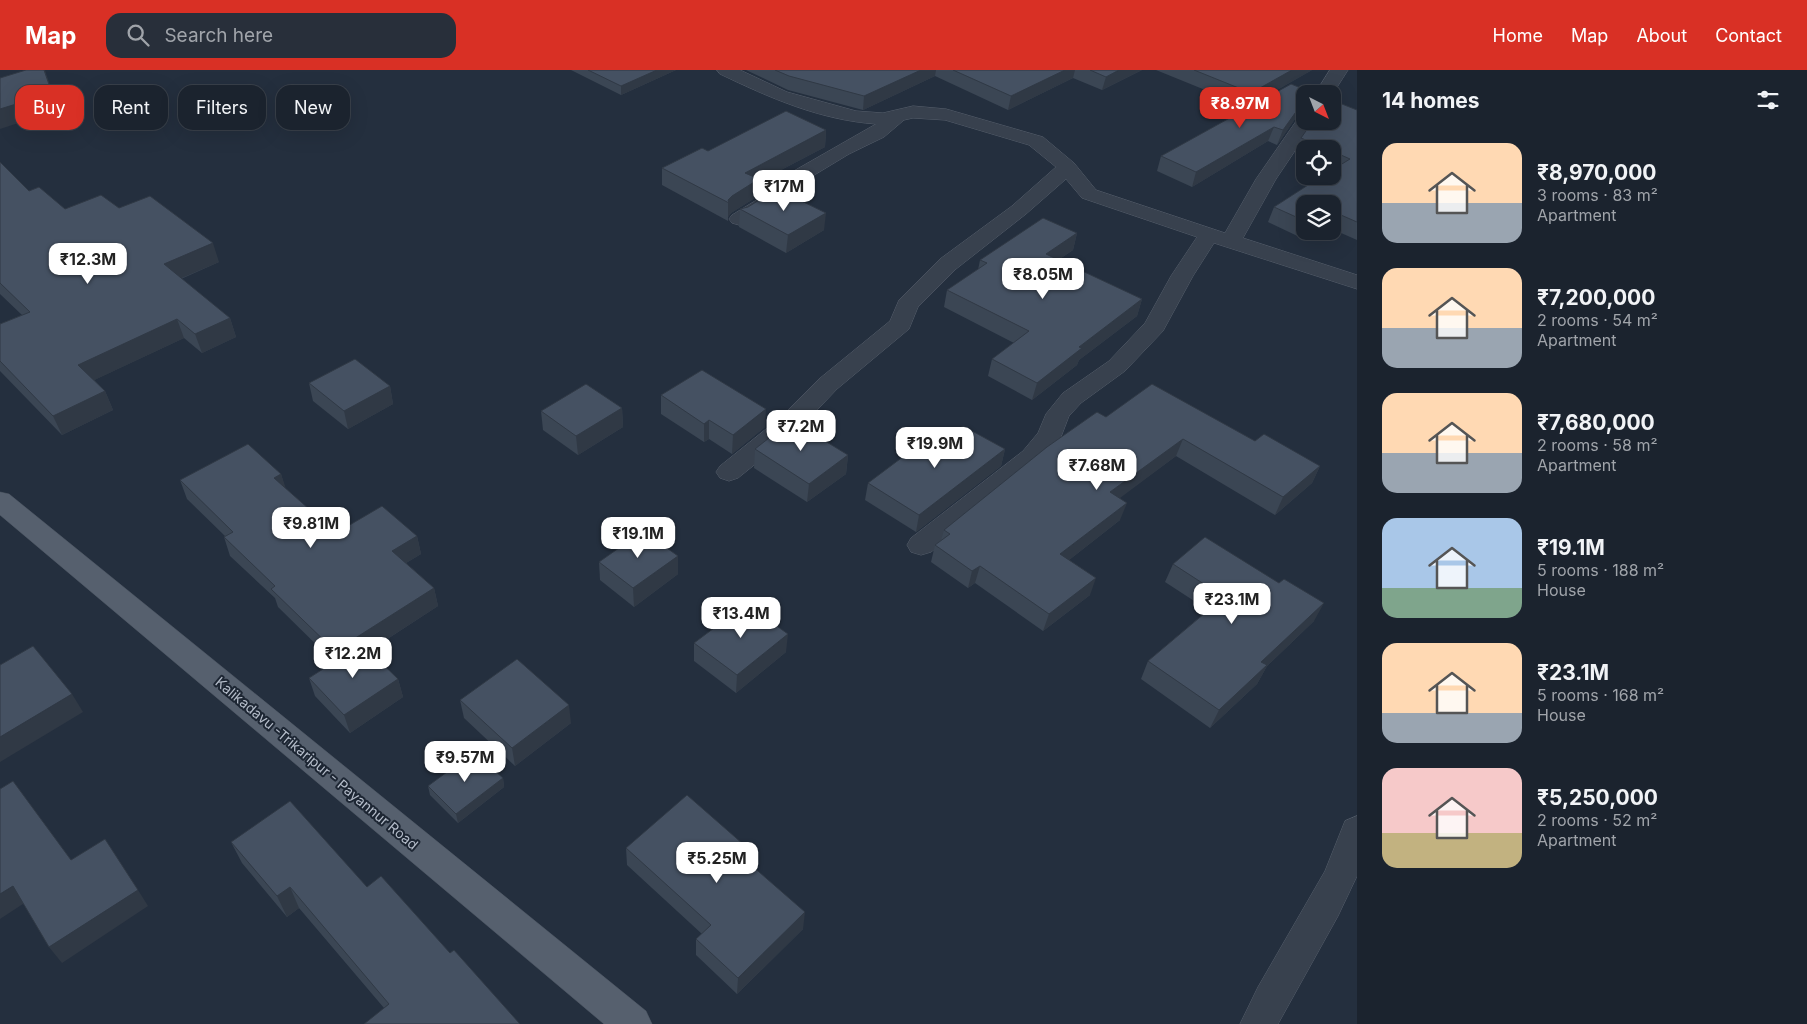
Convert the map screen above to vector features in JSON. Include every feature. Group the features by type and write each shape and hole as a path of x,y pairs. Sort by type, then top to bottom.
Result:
{"main road":[{"name":"Kalikadavu -Trikaripur - Payannur Road","path":"0,501 633,1024"}],"street":[{"path":"726,70 781,96 829,111 856,117 883,119 913,112 946,115 1036,141 1067,167 1089,194 1114,204 1357,282"},
{"path":"1330,85 1340,70"},
{"path":"739,219 799,176 842,150 877,133 898,115"},
{"path":"920,545 1032,457 1050,436 1058,414 1072,398 1117,366 1155,326 1182,276 1220,238 1266,179 1300,130"},
{"path":"729,472 790,423 828,384 901,324 908,305 948,264 1019,210 1067,167"},
{"path":"1259,1024 1311,931 1351,852 1357,830"}],"building":[{"path":"26,70 44,70 49,85 15,85 15,104 0,109 0,78"},
{"path":"588,70 657,70 621,86"},
{"path":"775,70 921,70 864,96 789,76"},
{"path":"953,70 1065,70 1011,96"},
{"path":"1090,70 1119,70 1106,77"},
{"path":"1194,70 1292,70 1251,93"},
{"path":"1291,84 1296,86 1296,112 1283,130 1274,127 1196,172 1161,156"},
{"path":"1341,104 1357,110 1357,222 1341,215 1341,195 1296,195 1296,217 1274,207 1308,185 1341,185 1341,164 1350,159 1341,155 1341,140 1306,140 1301,138 1307,130 1341,130"},
{"path":"786,111 826,130 745,173 759,179 732,196 728,200 729,203 662,168 702,148 708,151"},
{"path":"0,162 29,191 39,187 65,209 101,195 119,208 150,196 213,243 164,264 230,318 195,334 177,319 78,365 105,391 53,416 0,361 0,324 30,312 0,283"},
{"path":"777,189 826,213 788,235 740,209 748,207"},
{"path":"1043,218 1077,233 1046,254 1142,299 1079,347 1082,348 1037,383 992,359 1029,331 947,290 987,263 980,260"},
{"path":"355,359 390,386 344,411 309,383"},
{"path":"702,370 766,409 733,435 709,420 704,424 661,395"},
{"path":"586,384 622,408 576,436 541,411"},
{"path":"1152,384 1255,441 1264,434 1320,466 1283,497 1183,439 1110,492 1127,503 1060,554 1096,578 1049,614 980,566 972,571 935,545 950,534 944,530 1047,447 1097,412 1106,417"},
{"path":"794,422 848,455 809,484 755,449 788,423"},
{"path":"963,426 1005,449 919,515 868,483 928,438 937,444"},
{"path":"248,444 281,474 274,478 336,533 382,506 417,536 392,551 434,588 335,651 271,589 275,586 224,537 233,532 180,480"},
{"path":"643,531 678,556 633,588 599,562"},
{"path":"1205,537 1279,583 1284,579 1324,603 1261,662 1267,665 1219,710 1148,661 1224,597 1173,564"},
{"path":"746,604 788,634 737,675 694,643"},
{"path":"362,644 398,679 344,715 309,678"},
{"path":"33,646 72,694 0,737 0,665"},
{"path":"517,659 569,705 512,748 460,700"},
{"path":"474,752 503,778 456,814 428,786"},
{"path":"13,781 71,860 105,839 138,890 49,947 13,886 0,894 0,789"},
{"path":"687,795 751,851 743,858 805,912 738,978 696,939 711,925 626,848"},
{"path":"290,801 367,887 381,876 450,953 454,950 520,1024 364,1024 389,1004 290,887 277,896 231,842"}]}
